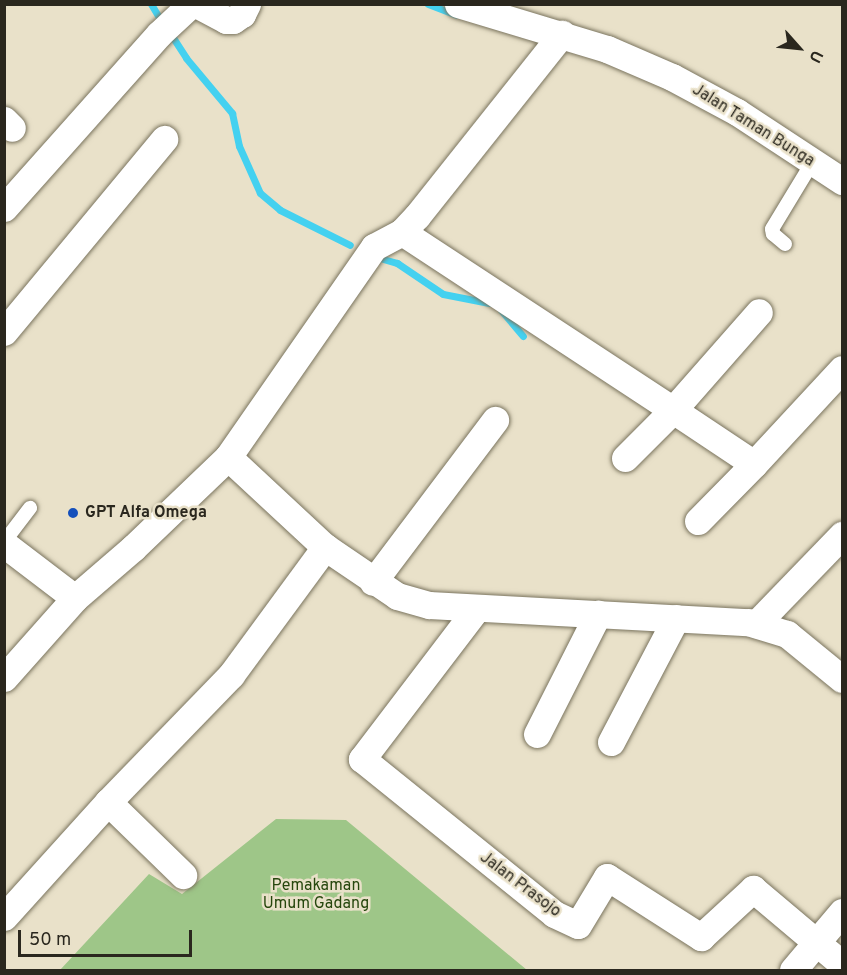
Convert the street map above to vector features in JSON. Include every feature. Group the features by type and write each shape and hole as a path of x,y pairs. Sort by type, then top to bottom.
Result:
{"street":[{"path":"4,208 165,28 190,5 198,5 226,21 233,20 242,14 247,4"},
{"name":"Jalan Taman Bunga","path":"464,6 510,22 562,34 632,59 710,96 808,170 843,181"},
{"path":"4,678 75,598 133,548 228,457 374,247 402,232 424,208 562,34"},
{"path":"4,332 164,139"},
{"path":"402,232 754,464"},
{"path":"625,458 673,410 759,312"},
{"path":"698,521 842,369"},
{"path":"373,582 495,420"},
{"path":"228,457 325,547 373,582 415,603 756,624 787,634 843,679"},
{"path":"756,624 843,535"},
{"path":"4,543 75,598"},
{"path":"4,917 108,802 231,675 325,547"},
{"name":"Jalan Prasojo","path":"477,608 362,759 554,914 578,925 607,877 701,937 753,889 817,942"},
{"path":"537,734 598,614"},
{"path":"611,742 676,618"},
{"path":"108,802 183,875"},
{"path":"793,970 843,912"},
{"path":"817,942 843,964"}],"lane":[{"path":"785,244 773,234 772,229 808,170"},
{"path":"4,543 30,508"}],"green space":[{"name":"Pemakaman Umum Gadang","path":"276,819 346,820 527,970 60,970 149,874 182,894"}],"waterway":[{"path":"151,4 163,24"},
{"path":"428,4 456,15"},
{"path":"170,33 186,58 232,113 239,146 260,193 280,210 350,245"},
{"path":"383,259 397,263 443,294 489,303"},
{"path":"501,310 523,336"}],"place":[{"name":"GPT Alfa Omega","path":"73,513"}]}
